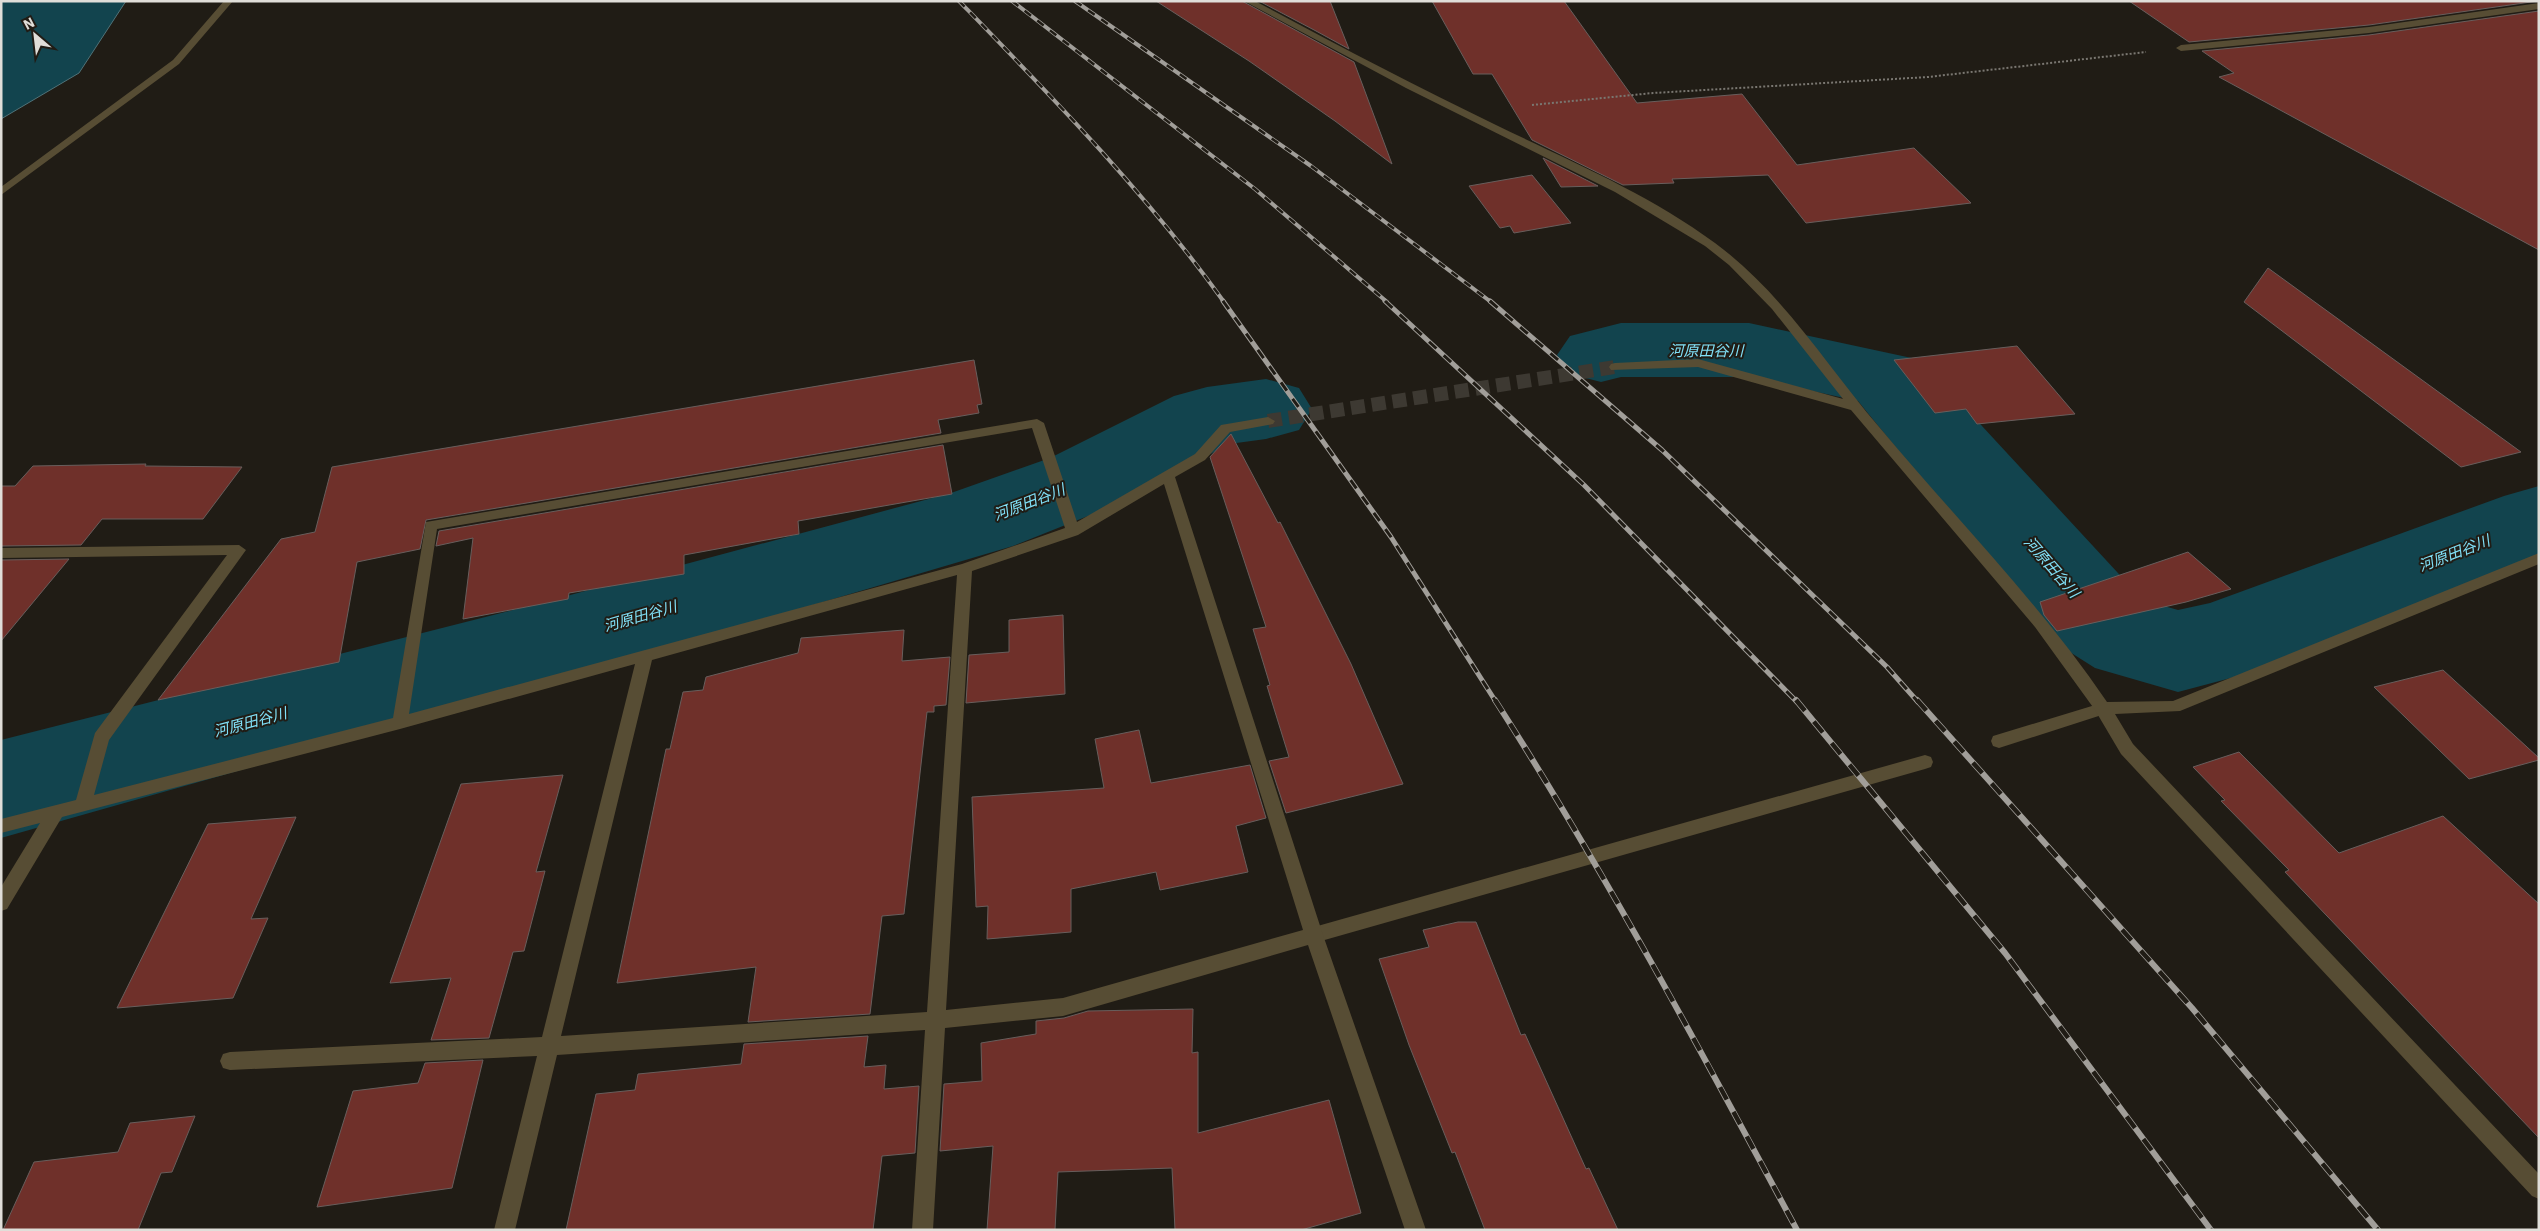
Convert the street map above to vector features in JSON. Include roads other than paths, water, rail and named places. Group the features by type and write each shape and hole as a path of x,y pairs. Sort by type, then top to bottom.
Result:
{"street":[{"path":"1,192 176,62 229,1"},
{"path":"1248,1 1462,112 1612,185 1710,245 1755,282 1836,384 2049,634 2105,708 2127,748 2539,1190"},
{"path":"2181,48 2369,30 2539,6"},
{"path":"1615,367 1698,363 1856,407"},
{"path":"1,826 400,723 965,568 1073,531 1200,457 1226,428 1268,421"},
{"path":"400,723 431,525 1038,422 1054,477 1073,531"},
{"path":"1168,476 1314,936 1416,1230"},
{"path":"1,553 239,550 101,738 83,805"},
{"path":"1999,741 2105,708 2174,707 2539,558"},
{"path":"922,1230 965,568"},
{"path":"504,1230 645,656"},
{"path":"230,1061 550,1046 936,1020 1063,1008 1925,762"},
{"path":"1,902 56,812"}],"water":[{"path":"1,1 126,1 79,73 1,119"}],"waterway":[{"name":"河原田谷川","path":"1601,355 1621,350 1749,350 1889,380 2092,614 2133,639 2178,651 2223,641 2539,521"},
{"name":"河原田谷川","path":"1,789 548,642 978,521 1084,481 1207,417 1266,409"}],"tunnel":[{"path":"1268,421 1615,367"}],"railway":[{"path":"959,1 1063,110 1130,184 1163,222 1224,302"},
{"path":"1012,1 1255,189 1387,302"},
{"path":"1075,1 1311,166 1491,302"},
{"path":"1223,301 1391,537 1496,702"},
{"path":"1385,301 1584,485 1797,702"},
{"path":"1490,301 1662,450 1887,667 1918,702"},
{"path":"1495,700 1614,896 1797,1230"},
{"path":"1796,700 2005,953 2211,1230"},
{"path":"1917,700 2192,1008 2378,1230"}]}
